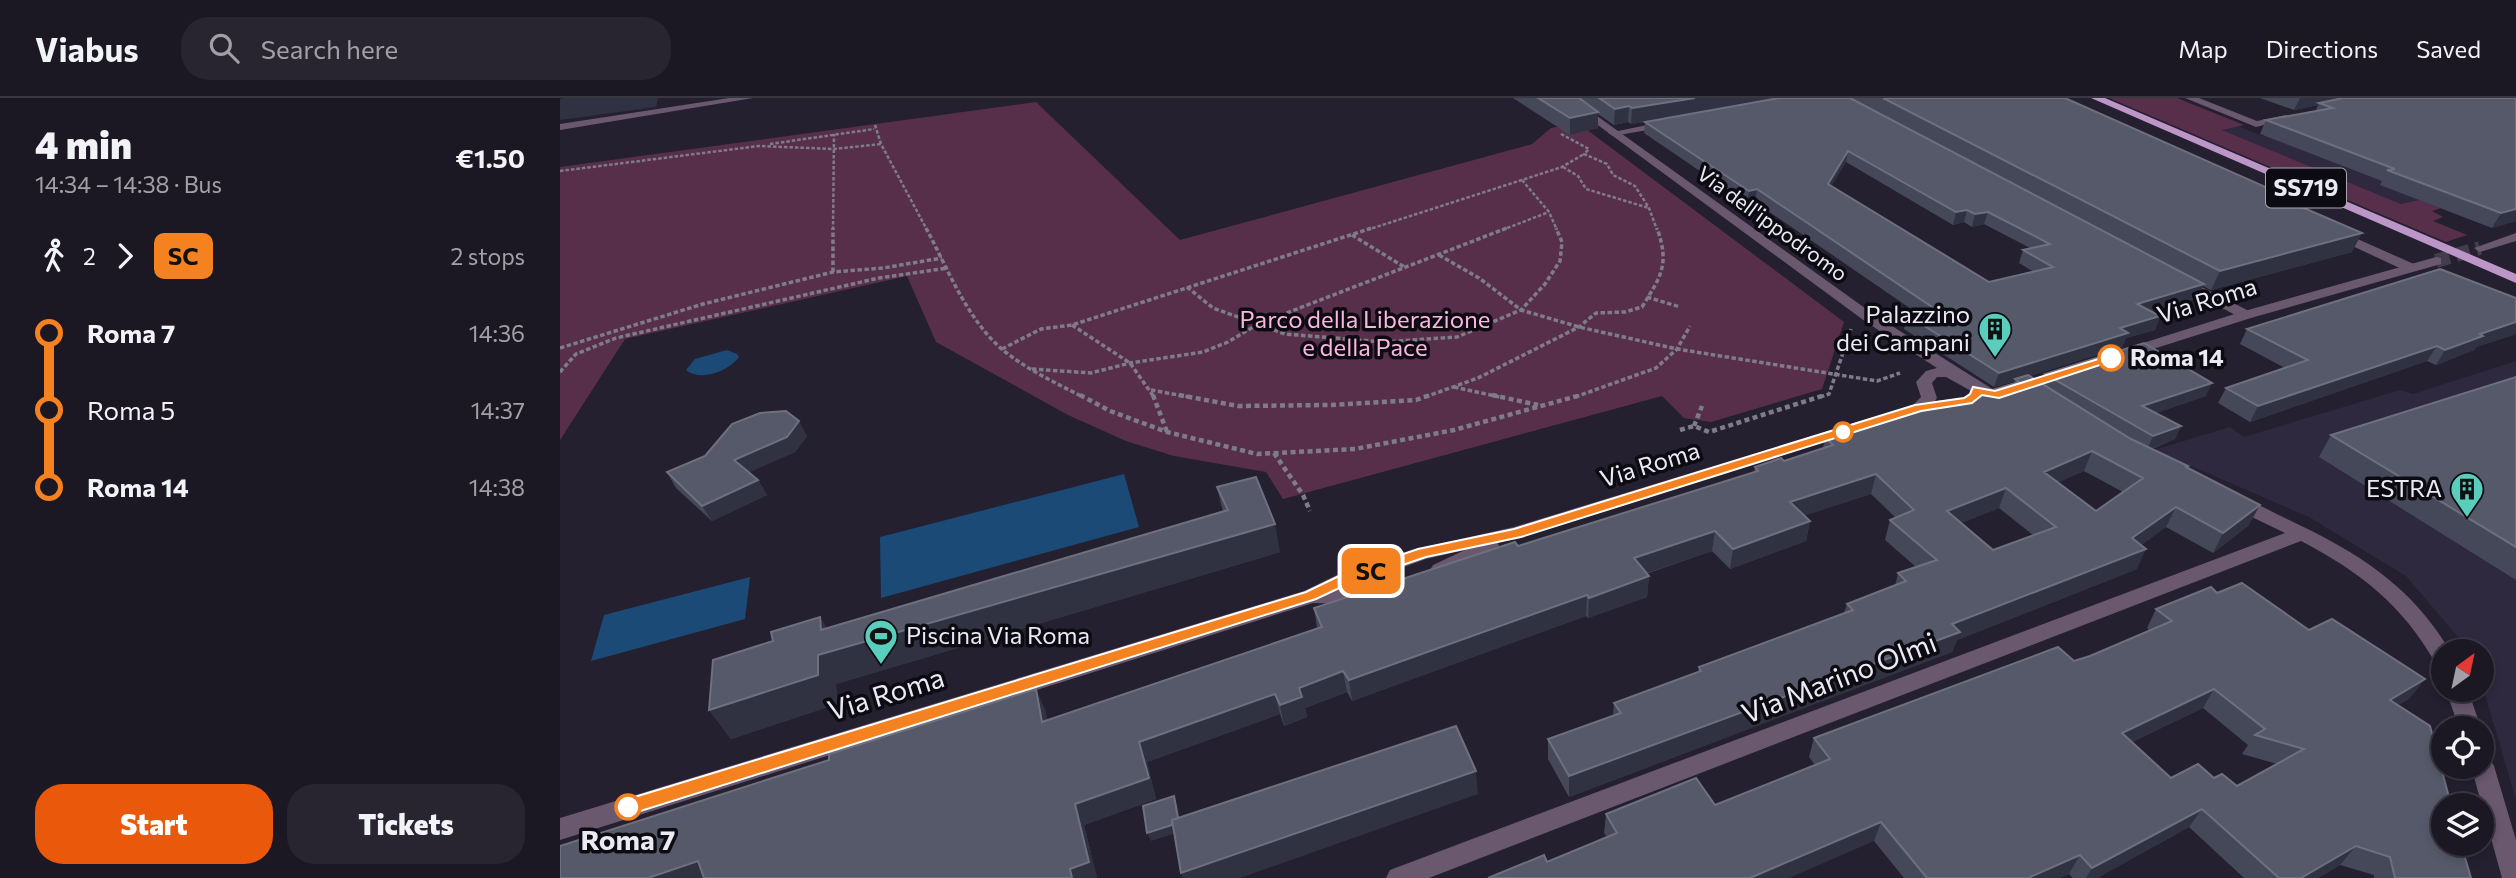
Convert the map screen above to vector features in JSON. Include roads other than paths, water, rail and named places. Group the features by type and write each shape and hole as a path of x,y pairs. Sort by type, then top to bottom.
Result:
{"highway":[{"name":"SS719","path":"2096,98 2516,279"}],"street":[{"path":"560,127 748,98"},
{"name":"Via dell'ippodromo","path":"1566,98 1871,319 1958,375"},
{"path":"2190,98 2256,124 2297,116"},
{"path":"1614,133 1677,122"},
{"path":"2318,226 2411,268"},
{"path":"2516,237 2480,248 2516,251"},
{"name":"Via Roma","path":"2107,359 2246,315 2411,268 2435,268"},
{"path":"2174,277 2246,315"},
{"path":"1919,408 1927,402 1924,382 1929,376 1942,373 1958,375 1971,381 1975,394"},
{"path":"1927,391 1955,402"},
{"name":"Via Roma","path":"560,829 1311,596 1344,580 1423,553 1516,533 1919,408 1955,402 1975,394 1999,393"},
{"path":"2215,492 2301,534 2367,572 2410,607 2431,639"},
{"name":"Via Roma","path":"1424,575 1516,533"},
{"name":"Via Marino Olmi","path":"1399,878 2301,534"},
{"name":"Via Roma","path":"1311,596 1351,597 1388,586"},
{"path":"2486,779 2515,878"}],"water":[{"path":"727,350 739,357 722,370 699,375 686,370 695,359"},
{"path":"1124,474 1139,527 881,598 880,537"},
{"path":"750,577 745,619 591,661 604,615"}],"tunnel":[{"path":"2436,261 2480,248"}],"place":[{"name":"Roma 14","path":"2111,358"},
{"name":"Palazzino dei Campani","path":"1995,359"},
{"name":"ESTRA","path":"2467,519"},
{"name":"Piscina Via Roma","path":"881,666"},
{"name":"Roma 7","path":"628,807"}],"park label":[{"name":"Parco della Liberazione e della Pace","path":"1365,334"}]}
